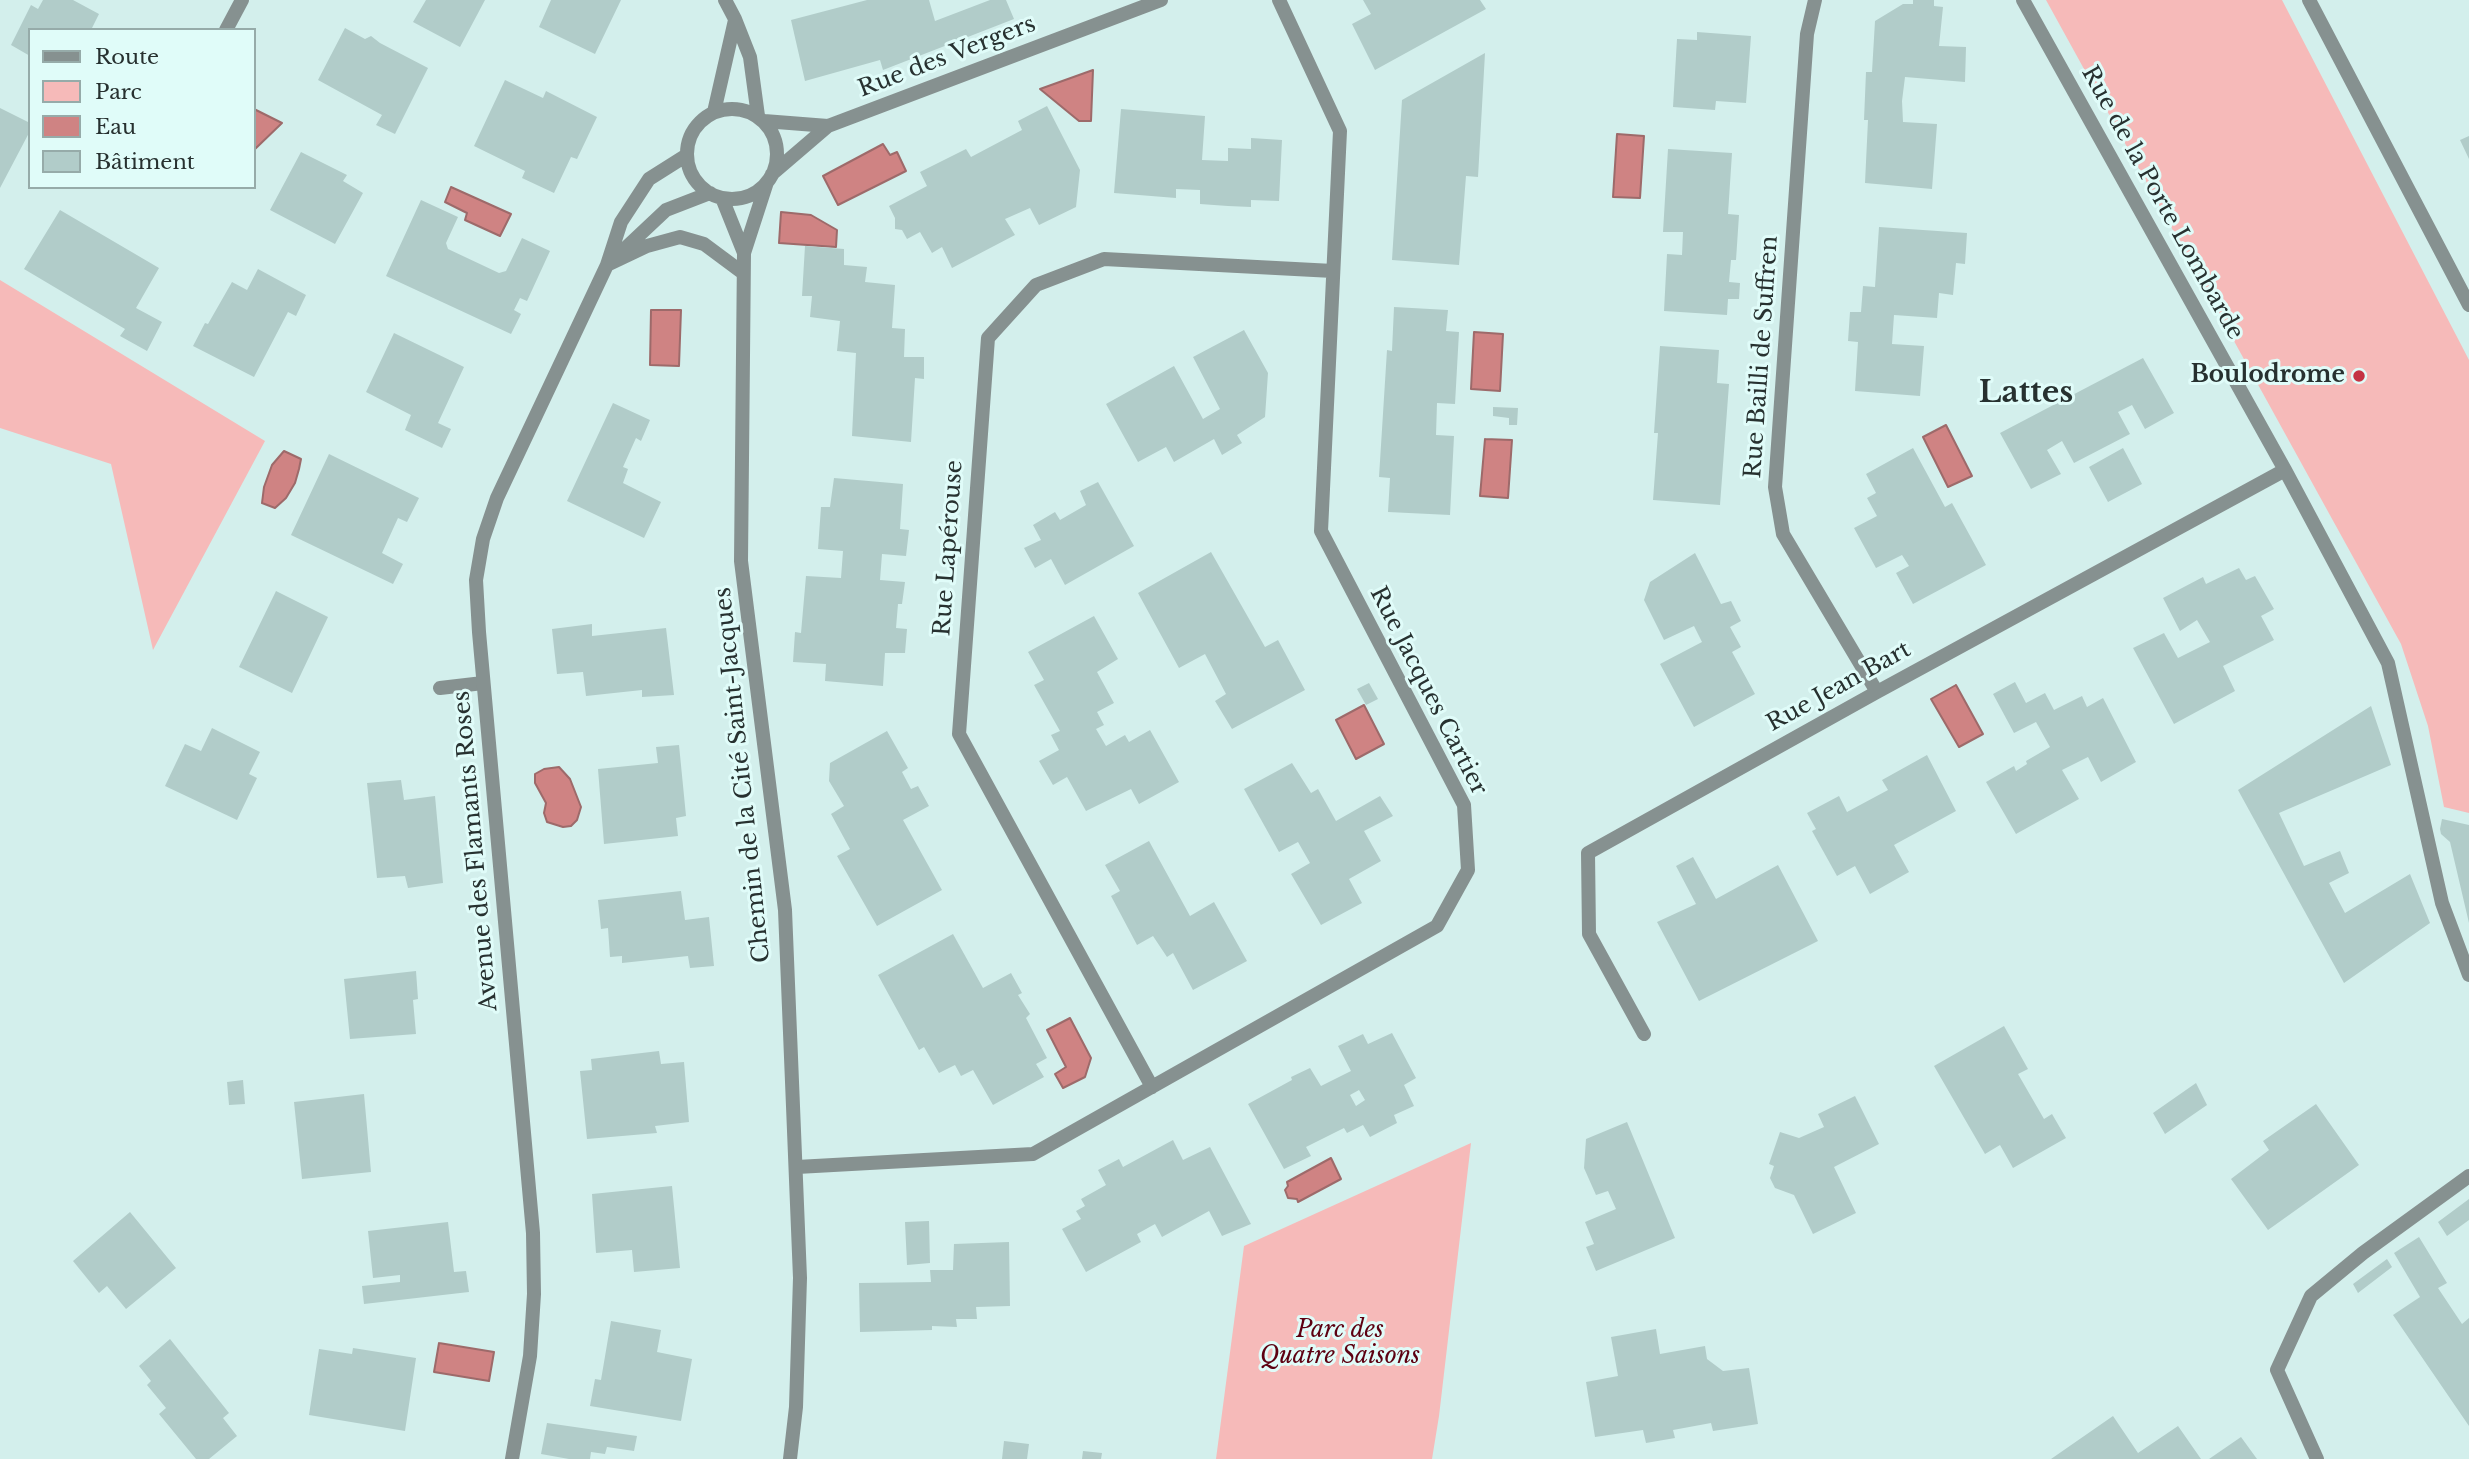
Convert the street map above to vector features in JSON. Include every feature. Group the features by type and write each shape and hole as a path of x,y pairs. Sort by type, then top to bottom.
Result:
{"street":[{"path":"227,28 242,0"},
{"path":"724,0 735,19 750,57 761,119"},
{"name":"Rue des Vergers","path":"770,178 828,126 1161,0"},
{"name":"Rue Jacques Cartier","path":"797,1167 1033,1154 1437,926 1468,870 1464,805 1321,531 1340,131 1279,0"},
{"name":"Rue Bailli de Suffren","path":"1815,0 1807,34 1775,487 1783,534 1877,692"},
{"name":"Rue de la Porte Lombarde","path":"2023,0 2286,470 2388,663 2442,903 2469,975"},
{"path":"2309,0 2469,305"},
{"path":"714,112 735,19"},
{"path":"729,109 744,110 761,119 772,132 777,146 776,161 770,178 758,191 747,196 717,195 693,177 687,155 688,141 703,119 714,112 729,109"},
{"name":"Rue des Vergers","path":"761,119 828,126"},
{"name":"Avenue des Flamants Roses","path":"512,1459 530,1356 534,1294 533,1233 476,580 483,539 497,498 607,265 621,222 649,179 687,155"},
{"name":"Chemin de la Cité Saint-Jacques","path":"770,178 744,253 741,561 785,910 800,1278 796,1407 790,1459"},
{"name":"Avenue des Flamants Roses","path":"607,265 666,210 717,195"},
{"name":"Chemin de la Cité Saint-Jacques","path":"717,195 744,253"},
{"path":"607,265 648,246 680,237 704,244 743,273"},
{"name":"Rue Lapérouse","path":"1152,1087 958,734 988,338 1036,285 1104,259 1333,271"},
{"name":"Rue Jean Bart","path":"1644,1034 1589,934 1588,853 1877,692 2286,470"},
{"path":"440,688 483,683"},
{"path":"2317,1459 2277,1370 2311,1296 2363,1252 2469,1176"}],"green space":[{"path":"2046,0 2282,0 2469,360 2469,813 2444,807 2428,726 2401,644"},
{"path":"0,280 265,441 153,650 111,464 0,428"},
{"name":"Parc des Quatre Saisons","path":"1471,1143 1432,1459 1216,1459 1244,1246"}],"water":[{"path":"1093,70 1091,121 1079,121 1040,89"},
{"path":"256,110 282,123 256,148"},
{"path":"1617,134 1644,136 1640,198 1613,197"},
{"path":"883,144 890,155 897,152 906,171 838,205 823,176"},
{"path":"451,187 511,214 500,236 465,220 467,213 445,202"},
{"path":"781,212 811,215 837,230 836,247 779,243"},
{"path":"651,310 681,310 679,366 650,365"},
{"path":"1474,332 1503,334 1500,391 1471,389"},
{"path":"1946,425 1972,476 1948,487 1923,437"},
{"path":"1485,439 1512,440 1508,498 1480,496"},
{"path":"284,451 301,459 295,483 286,498 275,508 262,503 264,487 272,465"},
{"path":"1956,685 1983,734 1959,747 1931,699"},
{"path":"1364,705 1384,744 1356,759 1336,720"},
{"path":"559,767 570,779 581,807 577,820 571,826 563,827 547,822 544,813 546,803 535,783 535,774 544,769"},
{"path":"1070,1018 1091,1058 1085,1077 1063,1088 1055,1074 1066,1067 1047,1030"},
{"path":"1331,1158 1341,1179 1298,1202 1297,1199 1288,1198 1285,1190 1287,1182"},
{"path":"439,1343 494,1352 489,1381 434,1372"}],"building":[{"path":"43,0 73,0 99,14 92,28 28,28 28,55 11,45 31,5 38,9"},
{"path":"426,0 485,0 460,47 413,22"},
{"path":"551,0 621,0 595,54 539,27"},
{"path":"867,0 929,0 935,21 990,0 1006,0 1014,19 883,70 880,60 805,81 791,20"},
{"path":"1363,0 1480,0 1486,9 1375,70 1352,24 1371,14"},
{"path":"1913,0 1934,0 1934,6 1943,7 1939,46 1966,47 1965,82 1905,77 1903,122 1937,124 1932,189 1865,183 1868,120 1864,120 1866,72 1872,72 1875,21 1903,4 1913,4"},
{"path":"345,28 365,39 371,36 428,68 395,134 376,125 382,115 318,80"},
{"path":"1697,32 1751,36 1746,103 1716,101 1715,110 1673,107 1677,39 1697,40"},
{"path":"1485,53 1478,177 1466,176 1459,265 1392,260 1402,100"},
{"path":"505,80 543,98 546,91 597,117 577,159 571,157 554,193 522,178 525,171 474,146"},
{"path":"1047,106 1080,170 1076,207 1039,225 1030,208 1005,219 1015,235 952,268 942,247 932,253 920,232 907,239 902,230 895,229 895,218 889,206 927,186 920,172 966,149 971,157 1022,130 1018,121"},
{"path":"0,108 28,122 28,135 0,188"},
{"path":"1121,109 1205,116 1202,160 1228,161 1228,148 1251,149 1251,138 1282,140 1279,201 1251,200 1251,207 1228,206 1200,204 1200,190 1176,189 1176,198 1114,193"},
{"path":"2469,136 2469,159 2460,140"},
{"path":"1668,149 1732,153 1728,214 1739,215 1736,260 1731,260 1729,282 1740,283 1739,299 1728,299 1727,315 1664,311 1667,254 1682,255 1683,232 1663,232"},
{"path":"301,152 347,175 343,181 363,193 335,244 270,210"},
{"path":"421,200 458,217 446,243 448,249 499,273 506,271 522,238 550,251 527,301 520,298 514,310 521,314 511,334 386,276"},
{"path":"60,210 159,268 136,308 162,322 147,351 120,336 125,329 24,269"},
{"path":"1879,227 1967,233 1965,264 1956,263 1953,295 1939,293 1937,318 1894,315 1892,344 1924,346 1920,396 1855,391 1858,342 1848,341 1850,312 1861,312 1863,286 1875,287"},
{"path":"805,246 844,249 844,265 867,267 865,282 895,285 892,328 905,329 904,357 924,357 924,379 915,378 911,442 852,436 856,353 837,351 840,321 810,317 812,296 802,296"},
{"path":"258,269 306,295 296,316 288,312 254,377 193,346 232,282 247,290"},
{"path":"1394,307 1448,310 1446,331 1459,332 1455,404 1437,403 1436,435 1454,436 1450,515 1388,512 1390,478 1379,477 1387,350 1392,351"},
{"path":"1244,330 1268,373 1265,417 1237,435 1242,443 1222,455 1214,439 1174,462 1166,447 1138,462 1106,404 1174,366 1203,419 1220,409 1193,357"},
{"path":"394,333 464,367 438,423 451,429 442,448 405,430 411,415 366,392"},
{"path":"1660,346 1719,350 1717,383 1729,384 1720,505 1653,500"},
{"path":"2143,358 2174,413 2145,429 2132,405 2118,412 2130,434 2074,463 2062,441 2047,450 2061,474 2031,489 2000,433"},
{"path":"613,403 650,420 641,441 636,438 623,467 628,469 623,483 661,502 644,538 567,501"},
{"path":"1493,407 1518,408 1517,425 1509,425 1509,418 1493,416"},
{"path":"1913,448 1945,507 1952,503 1986,565 1913,604 1896,573 1909,566 1902,555 1876,568 1854,528 1877,516 1867,498 1876,493 1866,474"},
{"path":"2123,448 2142,484 2108,502 2089,467"},
{"path":"329,454 419,498 407,522 398,518 382,553 403,564 393,584 291,535"},
{"path":"834,478 903,484 900,529 909,530 906,556 882,554 880,580 905,582 902,604 898,604 896,628 907,629 905,653 885,653 883,686 825,681 826,664 793,662 795,632 801,633 806,576 841,578 843,551 818,549 821,507 830,507"},
{"path":"1098,482 1134,546 1065,585 1051,559 1035,568 1024,548 1041,540 1033,525 1055,512 1060,520 1086,505 1080,491"},
{"path":"1211,552 1265,647 1278,640 1305,690 1232,729 1215,701 1226,694 1205,654 1179,668 1138,593"},
{"path":"1695,553 1721,604 1731,601 1741,621 1730,627 1741,647 1732,652 1755,694 1694,727 1660,664 1702,642 1694,626 1664,640 1644,600 1650,582"},
{"path":"2239,568 2246,580 2255,576 2274,609 2261,616 2274,640 2223,666 2235,691 2174,724 2133,648 2164,633 2178,658 2210,642 2197,620 2180,631 2163,598 2203,577 2206,584"},
{"path":"276,591 328,617 292,693 239,667"},
{"path":"1094,616 1118,659 1097,672 1114,703 1097,712 1104,725 1096,729 1106,746 1125,735 1129,742 1150,730 1179,782 1139,804 1131,789 1086,811 1067,777 1053,785 1039,761 1059,750 1051,735 1060,731 1034,685 1044,680 1028,652"},
{"path":"592,624 592,636 666,628 674,695 642,697 642,690 586,696 583,672 557,674 552,629"},
{"path":"2015,682 2026,703 2045,693 2054,710 2082,696 2087,707 2103,698 2136,762 2101,782 2088,757 2062,770 2079,799 2016,834 1986,782 2014,766 2016,771 2027,764 2026,761 2050,747 2036,722 2014,733 1993,694"},
{"path":"1369,683 1378,699 1366,705 1357,689"},
{"path":"2371,706 2391,765 2279,813 2304,866 2340,851 2349,873 2329,883 2345,913 2410,874 2430,923 2344,983 2238,790"},
{"path":"212,728 260,752 249,774 257,778 237,820 165,786 185,744 201,751"},
{"path":"887,731 908,768 902,772 911,789 918,786 929,806 903,820 942,890 877,926 837,856 850,849 831,814 844,806 829,781 830,763"},
{"path":"679,745 686,816 676,818 678,836 604,844 598,769 658,763 656,747"},
{"path":"1927,755 1956,811 1894,845 1909,872 1870,894 1855,866 1837,876 1812,831 1816,829 1807,813 1839,796 1847,812 1888,790 1882,780"},
{"path":"1292,763 1311,793 1318,789 1336,821 1380,796 1393,816 1364,831 1381,861 1349,879 1362,903 1321,925 1291,874 1310,863 1298,842 1279,852 1244,789"},
{"path":"401,780 404,800 435,796 443,883 408,888 405,876 377,878 367,783"},
{"path":"2442,819 2469,825 2469,923 2450,842 2441,834"},
{"path":"1149,841 1190,916 1214,902 1247,961 1193,990 1173,953 1167,957 1153,936 1137,945 1111,896 1120,891 1105,865"},
{"path":"1693,857 1716,899 1778,865 1818,941 1699,1001 1657,922 1696,904 1676,866"},
{"path":"681,891 685,920 709,917 714,966 690,968 688,956 622,963 622,956 610,957 608,928 601,929 598,900"},
{"path":"953,934 983,988 1011,973 1022,993 1018,995 1030,1014 1026,1018 1047,1058 1036,1064 1044,1077 993,1105 973,1070 961,1076 955,1065 939,1073 924,1047 919,1050 878,975"},
{"path":"416,971 418,999 413,1000 416,1034 350,1039 344,979"},
{"path":"2004,1026 2028,1069 2018,1074 2044,1119 2052,1114 2066,1138 2013,1168 2000,1145 1985,1154 1934,1066"},
{"path":"1392,1033 1416,1078 1404,1085 1414,1106 1394,1115 1397,1123 1370,1137 1363,1125 1347,1133 1344,1128 1306,1147 1311,1156 1284,1169 1248,1104 1310,1068 1321,1086 1351,1071 1338,1046 1363,1034 1368,1044","holes":["1359,1090 1365,1100 1356,1106 1350,1095"]},
{"path":"659,1051 661,1064 684,1062 689,1122 655,1126 657,1133 587,1139 580,1071 592,1070 591,1059"},
{"path":"243,1080 245,1104 229,1105 227,1082"},
{"path":"2196,1083 2207,1105 2165,1134 2153,1113"},
{"path":"364,1094 371,1172 302,1179 294,1102"},
{"path":"1855,1096 1879,1144 1834,1167 1856,1213 1813,1234 1794,1195 1775,1188 1770,1178 1774,1166 1769,1164 1780,1132 1799,1138 1824,1127 1818,1114"},
{"path":"2316,1104 2359,1165 2268,1230 2231,1179 2269,1150 2263,1141"},
{"path":"1627,1122 1675,1238 1596,1271 1586,1247 1594,1244 1585,1222 1616,1209 1608,1191 1596,1195 1584,1168 1586,1139"},
{"path":"1173,1140 1183,1160 1210,1147 1251,1224 1222,1236 1209,1211 1162,1237 1155,1224 1137,1234 1141,1242 1086,1272 1062,1229 1081,1219 1076,1211 1085,1206 1081,1199 1106,1185 1098,1170 1119,1159 1123,1167"},
{"path":"672,1186 680,1268 634,1272 632,1250 596,1253 592,1194"},
{"path":"2469,1199 2469,1220 2447,1236 2438,1222"},
{"path":"130,1212 176,1268 126,1309 107,1286 99,1293 73,1261"},
{"path":"929,1221 930,1263 907,1265 905,1222"},
{"path":"448,1222 454,1272 466,1271 469,1292 364,1304 362,1286 400,1282 400,1275 373,1278 368,1231"},
{"path":"2419,1237 2447,1283 2438,1288 2462,1324 2469,1318 2469,1426 2393,1315 2420,1297 2394,1253"},
{"path":"1009,1242 1010,1306 976,1307 977,1319 956,1319 957,1327 932,1326 932,1330 860,1332 859,1283 931,1282 930,1270 953,1270 954,1244"},
{"path":"2387,1259 2392,1267 2358,1293 2353,1284"},
{"path":"611,1321 661,1330 657,1352 692,1359 681,1421 590,1406 595,1379 601,1380"},
{"path":"1656,1329 1660,1354 1705,1346 1707,1359 1723,1371 1749,1368 1758,1424 1713,1431 1711,1423 1673,1430 1675,1438 1646,1443 1643,1430 1595,1437 1586,1382 1618,1376 1611,1337"},
{"path":"170,1339 229,1413 223,1418 237,1436 209,1459 196,1459 159,1414 166,1408 147,1385 151,1381 139,1366"},
{"path":"353,1348 416,1358 405,1431 309,1415 319,1349 352,1354"},
{"path":"2113,1416 2138,1453 2178,1426 2201,1459 2051,1459"},
{"path":"547,1423 637,1436 634,1451 607,1447 605,1454 591,1452 590,1459 569,1459 541,1454"},
{"path":"2241,1437 2257,1459 2209,1459"},
{"path":"1004,1441 1029,1444 1027,1459 1002,1459"},
{"path":"1083,1451 1102,1453 1101,1459 1082,1459"}],"place":[{"name":"Boulodrome","path":"2359,376"}],"district":[{"name":"Lattes","path":"2026,394"}]}
